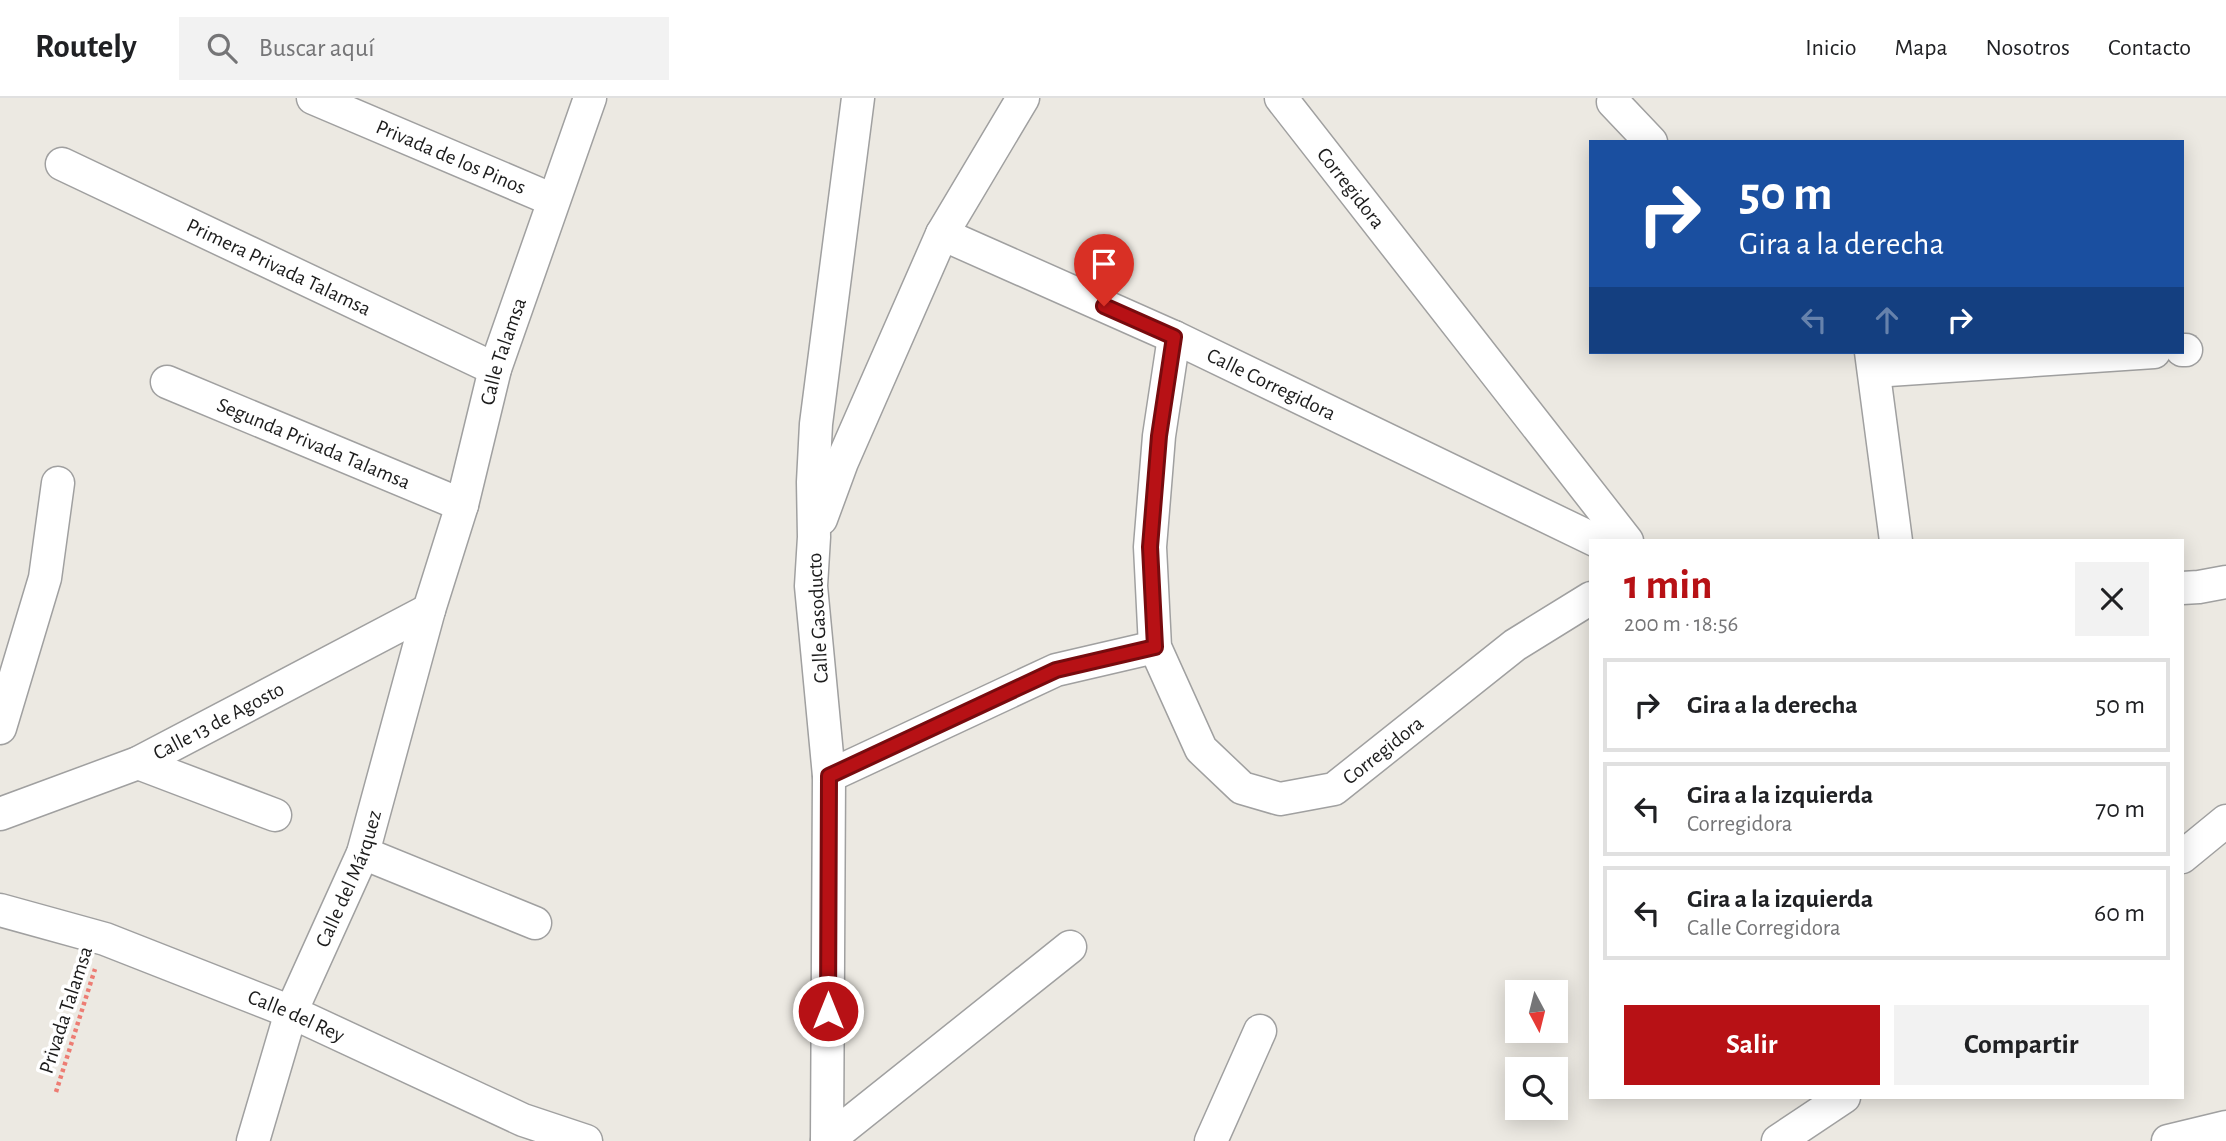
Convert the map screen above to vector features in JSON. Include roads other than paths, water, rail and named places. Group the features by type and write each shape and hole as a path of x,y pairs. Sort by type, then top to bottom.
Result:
{"street":[{"name":"Privada de los Pinos","path":"313,98 553,200"},
{"name":"Calle Talamsa","path":"429,610 462,505 495,369 590,98"},
{"name":"Calle Gasoducto","path":"827,1141 829,776 811,586 813,482 816,424 858,98"},
{"path":"814,537 842,462 942,234 1023,98"},
{"name":"Corregidora","path":"1281,98 1626,539"},
{"path":"1613,102 1649,140"},
{"name":"Primera Privada Talamsa","path":"62,164 495,369"},
{"name":"Calle Corregidora","path":"942,234 1174,337 1593,539"},
{"name":"Corregidora","path":"1174,337 1159,436 1150,547 1155,647 1201,749 1242,788 1279,799 1334,789 1515,645 1589,599"},
{"path":"1896,539 1872,361 2091,354"},
{"name":"Segunda Privada Talamsa","path":"167,382 462,505"},
{"path":"0,728 46,578 58,483"},
{"path":"2184,588 2226,582"},
{"name":"Calle 13 de Agosto","path":"0,814 138,763 429,610"},
{"name":"Calle del Márquez","path":"253,1141 291,1013 363,853 429,610"},
{"path":"829,776 1056,670 1155,647"},
{"path":"138,763 275,815"},
{"path":"2184,855 2226,821"},
{"path":"363,853 535,923"},
{"name":"Calle del Rey","path":"2,919 105,939 291,1013 523,1120 586,1141"},
{"path":"827,1141 1070,947"},
{"path":"1211,1141 1259,1031"},
{"path":"1779,1141 1841,1099"},
{"path":"2168,1141 2226,1127"}]}
